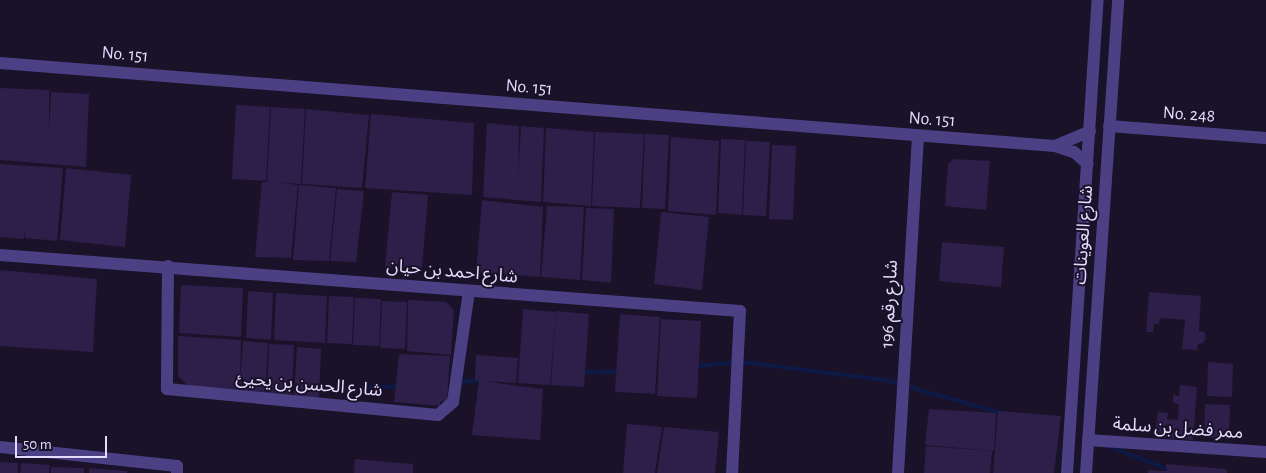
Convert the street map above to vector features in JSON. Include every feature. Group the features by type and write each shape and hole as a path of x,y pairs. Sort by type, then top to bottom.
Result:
{"street":[{"name":"شارع العوينات","path":"1067,473 1098,0"},
{"name":"شارع العوينات","path":"1086,473 1118,0"},
{"path":"1096,27 1106,7 1113,10 1117,25"},
{"name":"No. 151","path":"0,63 918,137 1055,146 1074,152 1088,164"},
{"name":"No. 248","path":"1109,126 1266,138"},
{"name":"No. 151","path":"1055,146 1090,131"},
{"name":"شارع رقم 196","path":"898,473 918,137"},
{"name":"شارع احمد بن حيان","path":"0,255 168,266 740,311 732,473"},
{"name":"شارع الحسن بن يحيئ","path":"168,266 167,389 438,415 453,402 469,291"},
{"name":"ممر فضل بن سلمة","path":"1088,440 1266,452"},
{"path":"0,446 177,466 177,473"}],"building":[{"path":"0,88 49,90 49,134 51,92 89,94 86,167 0,160"},
{"path":"236,105 270,107 266,181 232,179"},
{"path":"271,107 305,109 301,184 275,182 298,185 291,258 255,257 262,182 267,182"},
{"path":"306,109 369,115 362,188 302,184"},
{"path":"371,114 474,123 472,195 365,188"},
{"path":"487,123 519,126 518,177 521,126 544,128 541,202 483,197"},
{"path":"546,128 594,132 591,206 543,202"},
{"path":"595,132 644,134 640,208 592,206"},
{"path":"645,134 669,135 665,209 642,208"},
{"path":"671,137 719,141 716,215 668,211"},
{"path":"721,139 745,140 742,215 718,213"},
{"path":"746,141 770,142 766,216 743,215"},
{"path":"772,145 796,146 793,220 769,219"},
{"path":"954,159 990,161 986,210 945,206 948,164"},
{"path":"0,164 63,168 57,241 25,238 25,227 24,239 0,237"},
{"path":"66,168 131,175 125,247 60,240"},
{"path":"299,185 336,188 329,261 293,260"},
{"path":"337,189 364,191 356,262 330,261"},
{"path":"392,192 428,195 422,268 385,267"},
{"path":"482,200 543,207 540,277 476,272"},
{"path":"547,206 584,207 580,280 541,277"},
{"path":"586,208 614,209 611,283 582,280"},
{"path":"661,212 709,217 702,290 654,284"},
{"path":"942,242 1004,247 1001,287 939,281"},
{"path":"0,270 97,279 93,352 0,346"},
{"path":"181,285 243,288 241,337 179,333"},
{"path":"248,291 273,293 271,340 246,338"},
{"path":"1149,292 1201,296 1199,331 1204,332 1206,338 1203,343 1198,344 1197,350 1182,349 1185,320 1160,318 1159,324 1154,324 1153,332 1146,332"},
{"path":"276,293 327,296 325,343 274,340"},
{"path":"329,296 354,297 352,344 327,343"},
{"path":"355,298 381,299 379,346 353,345"},
{"path":"408,300 446,302 454,310 451,355 407,351"},
{"path":"382,301 407,302 405,349 380,348"},
{"path":"523,309 556,312 550,385 518,383"},
{"path":"556,311 589,314 584,387 551,385"},
{"path":"620,314 660,317 655,394 615,392"},
{"path":"661,319 701,321 697,398 657,396"},
{"path":"178,336 241,340 240,384 243,341 268,343 265,392 188,386 178,376"},
{"path":"269,344 294,345 292,394 267,393"},
{"path":"297,347 321,349 319,398 294,396"},
{"path":"399,354 450,356 447,401 440,402 440,406 394,402"},
{"path":"476,355 518,358 516,383 482,381 543,389 540,440 472,435 479,380 475,380"},
{"path":"1208,362 1233,364 1232,397 1207,396"},
{"path":"1180,385 1197,387 1193,440 1154,437 1158,412 1168,413 1167,419 1178,420 1179,404 1173,403 1173,395 1179,396"},
{"path":"1205,404 1230,405 1229,439 1204,437"},
{"path":"929,409 996,413 994,451 925,445"},
{"path":"998,411 1061,416 1054,473 993,473"},
{"path":"627,424 662,427 655,473 623,473"},
{"path":"664,427 719,432 715,473 657,473"},
{"path":"926,446 992,451 990,473 924,473"},
{"path":"355,459 413,464 413,473 354,473"},
{"path":"0,462 18,463 18,473 0,473"},
{"path":"21,463 50,465 49,473 20,473"},
{"path":"1166,464 1227,469 1227,473 1148,473 1148,470 1167,471"},
{"path":"51,467 84,468 84,473 51,473"},
{"path":"89,468 127,471 127,473 89,473"}],"waterway":[{"path":"694,366 743,362 885,380 1001,413"},
{"path":"582,373 620,371"},
{"path":"457,382 483,380"},
{"path":"315,391 400,386"},
{"path":"1108,446 1178,473"}]}
